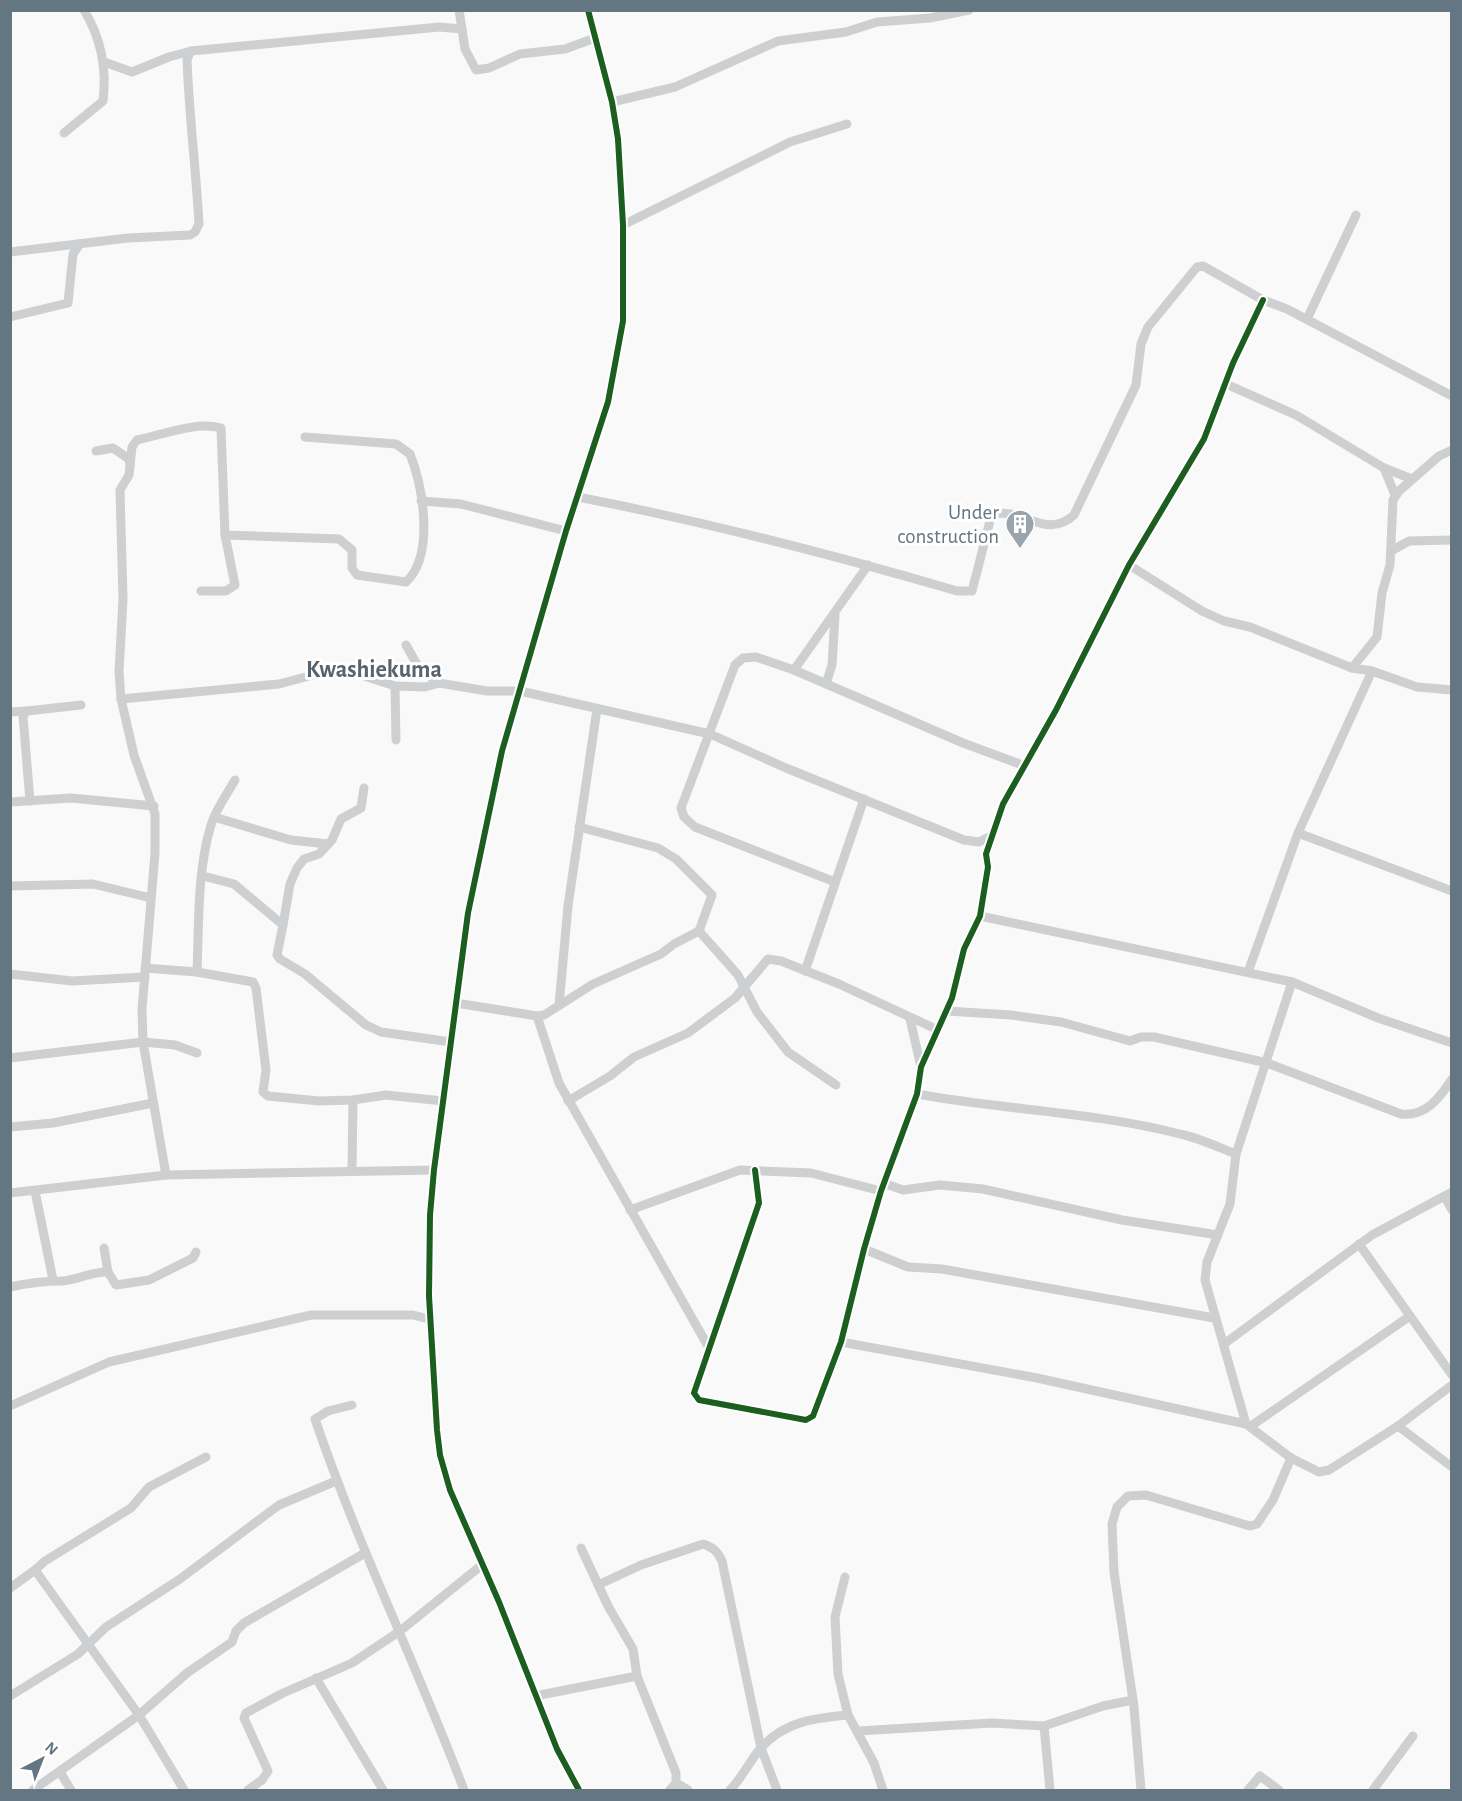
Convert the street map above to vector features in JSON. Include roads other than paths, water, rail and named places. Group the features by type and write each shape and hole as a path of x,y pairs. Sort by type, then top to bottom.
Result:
{"street":[{"path":"64,133 103,100 104,62 94,30 84,10"},
{"path":"459,10 465,49 476,70 489,68 520,54 566,49 595,39"},
{"path":"579,1791 556,1749 483,1564 450,1490 440,1455 429,1319 430,1215 434,1170 468,913 502,751 566,531 608,402 621,333 623,225 618,139 612,102 588,10"},
{"path":"612,102 675,87 778,41 846,32 877,22 930,18 969,10"},
{"path":"104,62 132,72 191,51 439,27 462,29"},
{"path":"10,252 190,235 198,229 195,151 189,116 187,59 191,51"},
{"path":"623,225 790,142 847,124"},
{"path":"1307,319 1356,215"},
{"path":"10,316 68,303 73,254 80,244"},
{"path":"578,497 691,519 868,565 957,591 972,591 991,517 994,514 1050,526 1066,522 1074,515 1136,385 1141,344 1148,327 1197,267 1203,266 1263,300 1307,319 1452,396"},
{"path":"755,1170 759,1203 694,1393 696,1398 807,1420 813,1416 841,1342 882,1187 917,1094 921,1067 947,1011 964,949 980,916 988,867 986,854 1003,804 1129,565 1204,439 1263,300"},
{"path":"1226,384 1296,415 1384,468 1412,479"},
{"path":"166,1175 143,1042 145,973 155,853 154,806 134,755 121,699 119,672 123,598 120,494 129,476 132,447 137,440 178,430 214,426 221,428 225,535 235,585 226,591 201,591"},
{"path":"225,535 339,539 352,550 352,568 357,575 406,582 424,548 421,501 410,454 400,446 305,437"},
{"path":"96,451 113,448 129,459 130,465"},
{"path":"1395,495 1439,456 1452,450"},
{"path":"1352,668 1377,637 1382,594 1391,551 1395,495 1384,468"},
{"path":"421,501 461,504 566,531"},
{"path":"1391,551 1409,541 1452,540"},
{"path":"795,669 868,565"},
{"path":"1129,565 1202,611 1352,668 1372,671 1417,687 1452,690"},
{"path":"826,684 832,665 835,615"},
{"path":"406,645 419,668 439,683"},
{"path":"835,882 687,822 681,808 735,665 743,658 756,657 795,669 963,743 1025,766"},
{"path":"121,699 279,684 328,671 349,671 395,686 425,687 439,683 487,691 520,691 710,734 786,768 964,840 986,854"},
{"path":"1248,972 1298,833 1372,671"},
{"path":"395,686 396,740"},
{"path":"10,712 81,705"},
{"path":"559,1005 579,827 597,709"},
{"path":"27,711 23,716 30,801"},
{"path":"197,972 203,876 214,818 235,780"},
{"path":"364,788 362,808 341,819 328,844 319,854 304,859 297,868 290,884 277,955 305,974 366,1025 381,1032 451,1042"},
{"path":"10,802 71,798 154,806"},
{"path":"805,971 835,882 848,853 864,799"},
{"path":"214,818 291,840 328,844"},
{"path":"456,1003 537,1016 593,984 661,954 674,944 699,931 712,895 676,859 658,849 579,827"},
{"path":"1298,833 1452,891"},
{"path":"964,840 979,842 991,836"},
{"path":"203,876 234,884 284,925"},
{"path":"10,886 93,884 151,898"},
{"path":"980,916 1292,982 1378,1018 1452,1042"},
{"path":"699,931 746,986 757,1012 788,1052 836,1085"},
{"path":"568,1101 610,1076 634,1057 682,1036 732,1001 768,959 781,961 805,971 938,1030"},
{"path":"10,974 72,981 145,973 197,972 253,982 256,988 266,1070 263,1092 268,1096 319,1101 353,1100 386,1095 443,1101"},
{"path":"1248,1425 1204,1280 1207,1262 1230,1204 1236,1154 1292,982"},
{"path":"947,1011 1011,1015 1061,1022 1130,1041 1141,1037 1154,1037 1267,1063 1401,1114 1411,1115 1426,1110 1443,1093 1452,1079"},
{"path":"537,1016 556,1076 568,1101 709,1348"},
{"path":"910,1019 921,1067"},
{"path":"10,1058 143,1042 176,1045 197,1053"},
{"path":"917,1094 958,1101 1038,1108 1155,1128 1183,1134 1236,1154"},
{"path":"352,1170 353,1100"},
{"path":"10,1127 52,1123 153,1103"},
{"path":"10,1193 166,1175 434,1170"},
{"path":"630,1210 731,1172 755,1170 811,1173 903,1190 940,1185 983,1189 1112,1218 1218,1235"},
{"path":"35,1191 53,1280"},
{"path":"1224,1344 1384,1227 1448,1194 1452,1210"},
{"path":"1359,1244 1452,1375"},
{"path":"104,1248 108,1272 116,1285 149,1280 194,1258 196,1252"},
{"path":"864,1249 908,1267 942,1269 1214,1318"},
{"path":"10,1287 53,1280 63,1281 98,1272 108,1272"},
{"path":"10,1406 109,1362 311,1315 413,1316 429,1319"},
{"path":"1248,1425 1410,1316"},
{"path":"841,1342 1037,1378 1248,1425 1291,1458 1319,1472 1329,1470 1398,1426 1452,1385"},
{"path":"352,1405 328,1411 315,1419 336,1481 400,1631 464,1791"},
{"path":"1398,1426 1452,1467"},
{"path":"10,1588 45,1561 126,1512 149,1487 206,1457"},
{"path":"1141,1791 1133,1700 1114,1572 1112,1524 1118,1507 1128,1496 1146,1495 1250,1526 1263,1519 1291,1458"},
{"path":"10,1696 78,1654 106,1627 180,1579 279,1504 336,1481"},
{"path":"598,1585 641,1565 682,1551 703,1544 712,1547 722,1561 761,1748 777,1791"},
{"path":"581,1548 598,1585 633,1649 637,1676 676,1773 673,1787 688,1791"},
{"path":"33,1791 139,1715 187,1673 232,1642 236,1631 244,1623 365,1553"},
{"path":"248,1791 262,1780 268,1771 244,1718 246,1713 352,1663 400,1631 483,1564"},
{"path":"35,1570 87,1646 139,1715 184,1791"},
{"path":"845,1577 835,1617 838,1674 848,1715 874,1763 883,1791"},
{"path":"535,1696 637,1676"},
{"path":"316,1678 383,1791"},
{"path":"858,1731 992,1723 1044,1726 1103,1706 1133,1700"},
{"path":"730,1791 761,1748 796,1722 848,1715"},
{"path":"1044,1726 1050,1791"},
{"path":"1373,1791 1413,1736"},
{"path":"60,1772 71,1791"},
{"path":"1248,1791 1260,1776 1279,1791"}],"place":[{"name":"Under construction","path":"1020,550"}],"district":[{"name":"Kwashiekuma","path":"374,669"}]}
